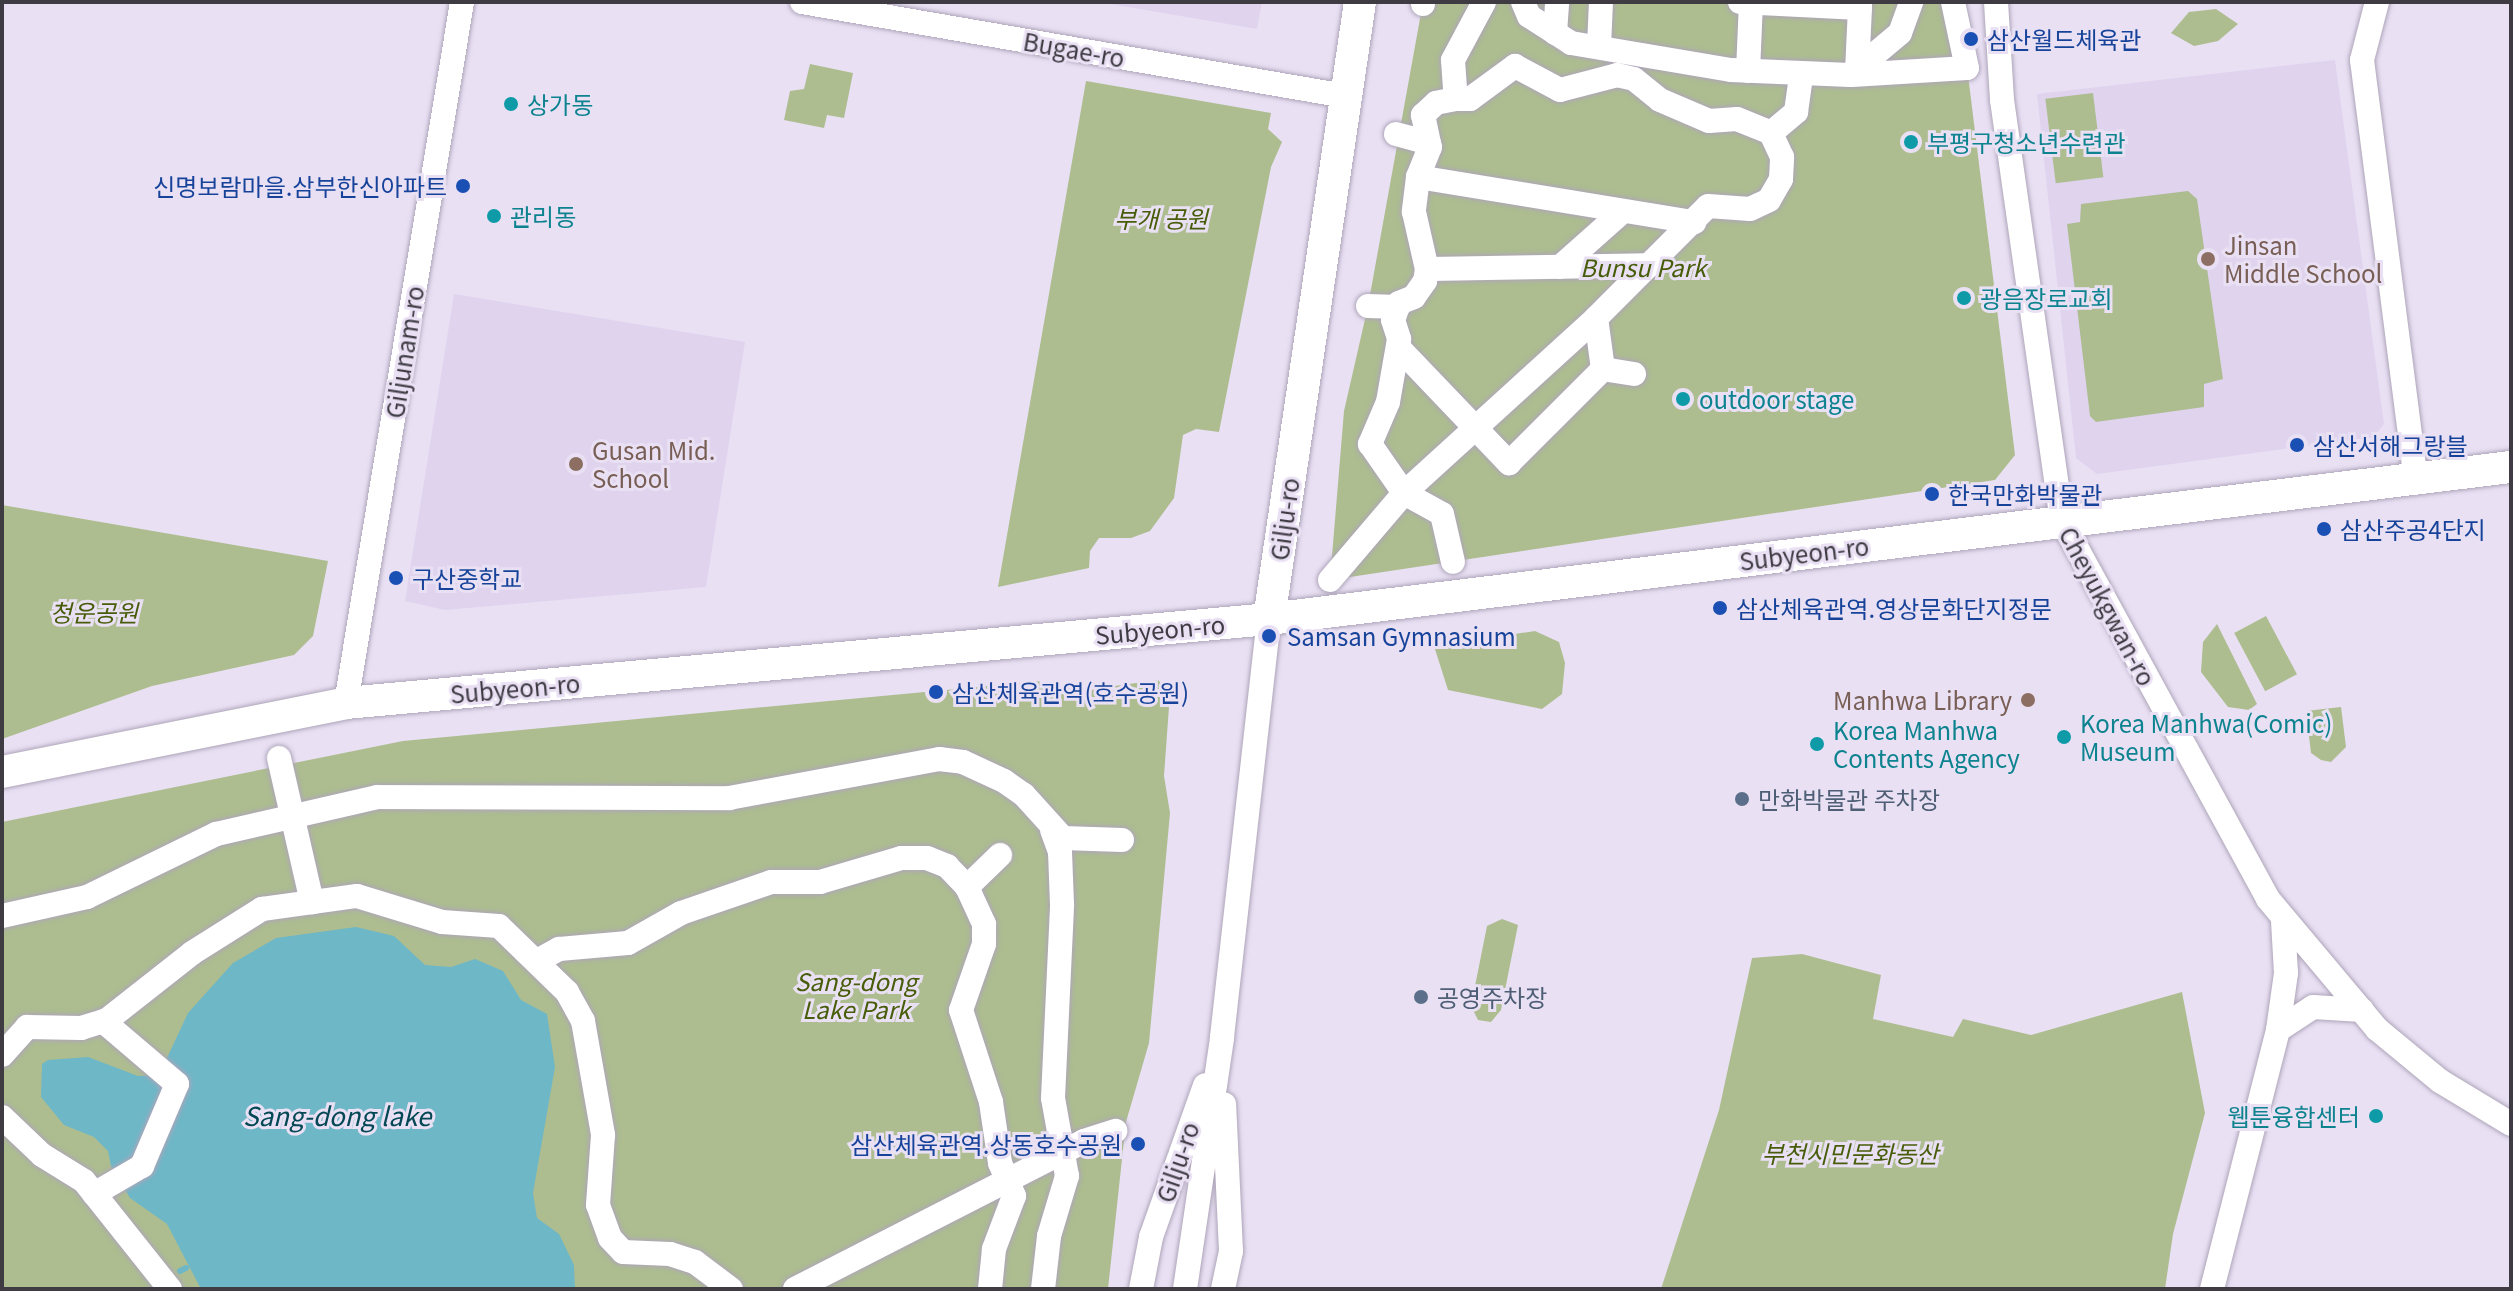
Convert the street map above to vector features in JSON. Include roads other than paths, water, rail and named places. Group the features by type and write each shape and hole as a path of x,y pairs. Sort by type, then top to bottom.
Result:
{"main road":[{"name":"Gilju-ro","path":"1269,619 1360,2"},
{"name":"Subyeon-ro","path":"2,772 346,703 1269,619 2511,467"}],"street":[{"name":"Giljunam-ro","path":"346,703 462,2"},
{"name":"Bugae-ro","path":"802,2 1345,96"},
{"path":"1456,99 1453,60 1484,2"},
{"path":"1523,2 1529,16 1571,43 1748,71 1801,75 1853,73 1967,68 1954,5 1910,2 1900,33 1853,73"},
{"path":"1555,33 1557,2"},
{"path":"1599,47 1601,2"},
{"path":"1740,2 1860,5 1853,73"},
{"name":"Cheyukgwan-ro","path":"1996,2 2002,100 2062,521 2234,845 2283,919 2377,1029 2440,1081 2511,1124"},
{"path":"2377,2 2362,60 2416,480"},
{"path":"1748,71 1751,3"},
{"path":"1330,580 1404,493 1596,318 1708,206 1750,209 1769,200 1781,179 1782,157 1771,133 1737,119 1709,121 1660,100 1634,79 1617,75 1560,90 1515,66 1500,71 1470,99 1436,103 1423,115 1429,143 1418,177 1414,212 1427,269 1414,297 1398,307 1368,306"},
{"path":"1771,133 1796,112 1801,75"},
{"path":"1396,134 1429,143"},
{"path":"1418,177 1694,222"},
{"path":"1560,267 1623,211"},
{"path":"1427,269 1650,265"},
{"path":"1398,307 1393,320 1398,347 1388,402 1370,444 1404,493 1442,514 1453,562"},
{"path":"1596,318 1603,369"},
{"path":"1398,347 1473,431 1509,463 1603,369"},
{"path":"1603,369 1634,374"},
{"name":"Gilju-ro","path":"1185,1289 1222,1037 1269,619"},
{"path":"279,758 312,902"},
{"path":"2,916 87,897 216,834 377,797 729,798 939,759 963,762 1004,781 1024,795 1052,830 1060,852 1062,904 1053,1059 1060,1153 1067,1176 1049,1236 1043,1289"},
{"path":"1052,830 1072,840 1122,840"},
{"path":"967,887 1000,855"},
{"path":"537,961 559,949 628,943 681,913 771,882 820,882 901,858 927,858 947,866 967,887 984,924 984,944 961,1010 991,1102 996,1145 1014,1196 994,1249 990,1289"},
{"path":"2,1055 13,1027 35,1024 81,1028 103,1021 248,915 357,896 442,922 499,926 567,992 588,1036 603,1135 598,1205 610,1238 623,1252 683,1257 731,1289"},
{"path":"2212,1289 2278,1030 2286,973 2283,919"},
{"path":"2278,1030 2313,1007 2362,1010"},
{"path":"103,1021 177,1084 142,1166 104,1188"},
{"name":"Gilju-ro","path":"1141,1289 1151,1237 1222,1037"},
{"name":"Gilju-ro","path":"1222,1037 1231,1251 1223,1289"},
{"path":"2,1117 104,1188 170,1289"},
{"path":"795,1289 1060,1153 1115,1131"}],"water":[{"name":"Sang-dong lake","path":"356,927 394,936 425,965 451,967 475,959 503,971 521,1000 547,1014 555,1067 533,1193 537,1218 559,1234 574,1265 575,1289 201,1289 167,1224 130,1198 111,1166 108,1151 94,1137 64,1125 41,1097 42,1064 48,1060 88,1057 138,1076 159,1075 188,1013 233,963 276,938"}],"waterway":[{"path":"180,1271 186,1268"}],"place":[{"name":"삼산월드체육관","path":"1971,39"},
{"name":"상가동","path":"511,104"},
{"name":"부평구청소년수련관","path":"1911,142"},
{"name":"신명보람마을.삼부한신아파트","path":"463,186"},
{"name":"관리동","path":"494,216"},
{"name":"Jinsan Middle School","path":"2208,259"},
{"name":"광음장로교회","path":"1964,298"},
{"name":"outdoor stage","path":"1683,399"},
{"name":"삼산서해그랑블","path":"2297,445"},
{"name":"Gusan Mid. School","path":"576,464"},
{"name":"한국만화박물관","path":"1932,494"},
{"name":"삼산주공4단지","path":"2324,529"},
{"name":"구산중학교","path":"396,578"},
{"name":"삼산체육관역.영상문화단지정문","path":"1720,608"},
{"name":"Samsan Gymnasium","path":"1269,636"},
{"name":"삼산체육관역(호수공원)","path":"936,692"},
{"name":"Manhwa Library","path":"2028,700"},
{"name":"Korea Manhwa(Comic) Museum","path":"2064,737"},
{"name":"Korea Manhwa Contents Agency","path":"1817,744"},
{"name":"만화박물관 주차장","path":"1742,799"},
{"name":"공영주차장","path":"1421,997"},
{"name":"웹툰융합센터","path":"2376,1116"},
{"name":"삼산체육관역.상동호수공원","path":"1138,1144"}],"park label":[{"name":"부개 공원","path":"1161,218"},
{"name":"Bunsu Park","path":"1643,267"},
{"name":"청운공원","path":"94,612"},
{"name":"Sang-dong Lake Park","path":"856,995"},
{"name":"부천시민문화동산","path":"1850,1153"}]}
